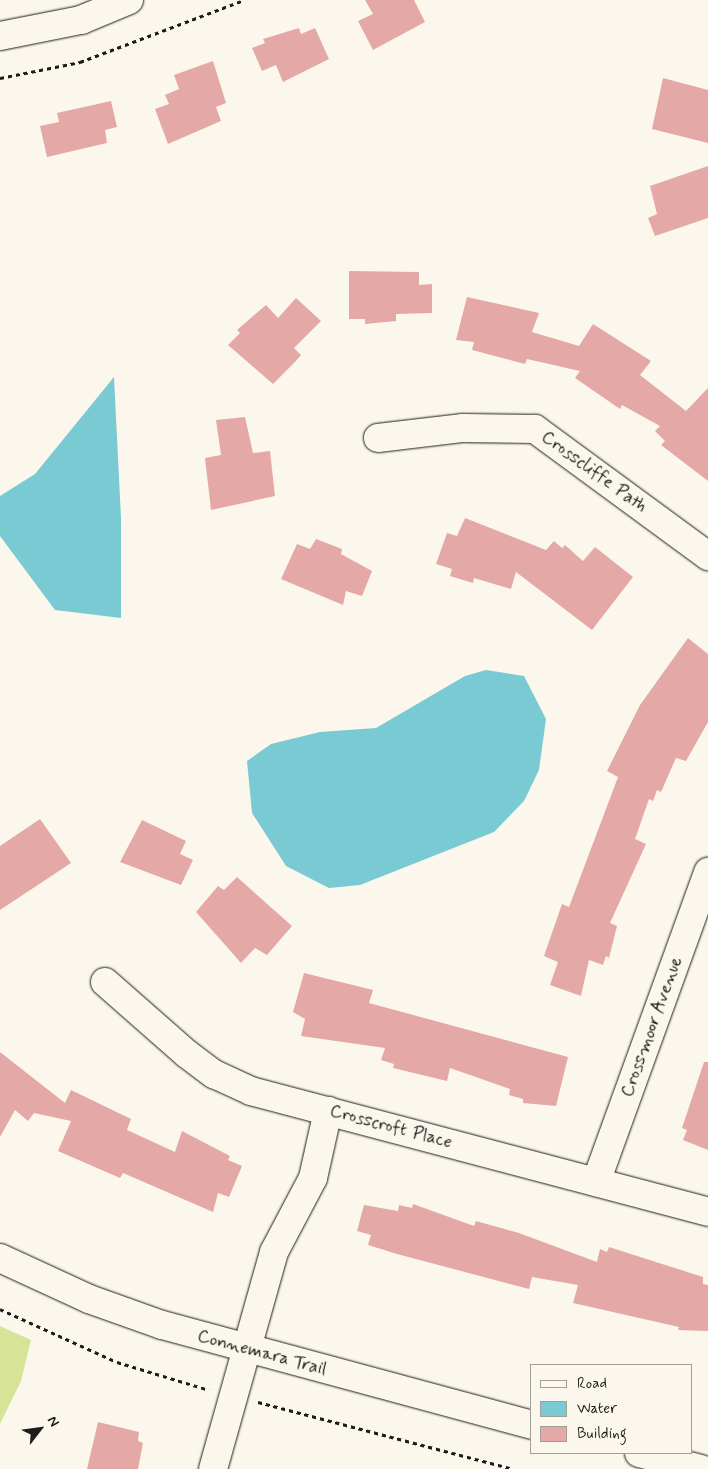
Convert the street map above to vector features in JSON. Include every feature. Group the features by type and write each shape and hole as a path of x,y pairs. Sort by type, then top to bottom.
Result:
{"street":[{"path":"0,36 81,20 129,0"},
{"name":"Crosscliffe Path","path":"378,438 463,428 535,429 708,556"},
{"name":"Crossmoor Avenue","path":"596,1182 708,872"},
{"name":"Crosscroft Place","path":"105,982 214,1074 251,1091 708,1212"},
{"path":"213,1469 244,1350 283,1228 313,1178 328,1111"},
{"name":"Connemara Trail","path":"0,1258 92,1300 244,1350 530,1424"},
{"path":"642,1454 701,1469"}],"path":[{"path":"0,78 80,62 244,0"},
{"path":"0,1309 117,1362 232,1396 513,1469"}],"green space":[{"path":"0,1326 31,1340 21,1381 0,1424"}],"water":[{"path":"114,377 121,518 121,618 55,610 0,536 0,496 35,474"},
{"path":"486,670 524,676 546,719 539,770 524,801 494,832 360,885 329,888 286,866 252,813 247,761 271,744 320,732 376,728 465,676"}],"building":[{"path":"365,0 414,0 425,22 373,50 358,21 373,14"},
{"path":"299,28 301,34 315,28 329,59 283,82 276,65 262,71 252,48 265,43 263,39"},
{"path":"213,61 226,103 216,107 221,121 168,144 155,109 169,104 165,95 179,89 174,75"},
{"path":"663,78 708,90 708,143 652,129"},
{"path":"111,101 117,127 105,130 107,143 47,157 40,126 59,122 57,113"},
{"path":"708,166 708,218 655,236 648,218 657,214 650,186"},
{"path":"349,271 419,272 419,285 432,284 432,313 396,314 396,321 365,324 365,319 349,319"},
{"path":"467,297 539,313 532,332 579,346 593,324 651,361 640,375 686,411 708,388 708,481 661,445 665,441 655,431 660,426 622,405 620,409 575,378 580,371 527,359 525,364 472,350 474,342 456,340"},
{"path":"296,298 321,321 294,348 301,355 273,384 228,345 240,333 237,330 266,305 278,318"},
{"path":"245,417 253,453 270,451 275,496 211,510 205,458 221,455 216,420"},
{"path":"465,518 546,550 554,541 562,548 565,545 583,561 595,547 633,577 592,630 516,572 511,589 474,578 473,583 450,576 452,569 436,564 447,533 457,536"},
{"path":"316,539 342,549 341,554 372,571 362,596 346,591 343,605 281,579 297,544 310,549"},
{"path":"688,638 708,654 708,722 686,761 676,758 661,792 657,790 653,801 649,799 635,839 646,844 610,923 617,926 609,958 606,956 603,965 589,960 581,996 550,985 558,962 544,956 562,904 569,907 618,777 607,771 640,705"},
{"path":"40,819 71,863 0,910 0,846"},
{"path":"142,820 186,841 180,854 193,860 181,885 120,862"},
{"path":"237,877 292,926 267,955 255,948 241,963 196,912 218,886 224,890"},
{"path":"304,973 373,990 369,1003 568,1057 556,1106 523,1103 523,1099 509,1095 510,1089 450,1068 447,1081 393,1068 394,1064 381,1060 385,1048 301,1036 305,1019 293,1012"},
{"path":"0,1052 65,1103 71,1090 131,1119 127,1130 175,1152 182,1131 230,1156 228,1160 242,1166 229,1197 218,1193 213,1212 123,1173 120,1178 58,1151 71,1121 34,1113 28,1121 15,1110 0,1137"},
{"path":"704,1062 708,1062 708,1150 683,1140 687,1130 682,1128"},
{"path":"413,1204 474,1226 476,1221 519,1233 597,1262 600,1249 607,1252 609,1247 703,1277 703,1284 708,1285 708,1331 678,1330 679,1327 573,1303 578,1285 532,1277 529,1289 397,1254 368,1245 371,1235 357,1231 364,1205 398,1211 399,1205 412,1208"},
{"path":"98,1422 139,1432 138,1441 143,1443 138,1469 87,1469"}]}
